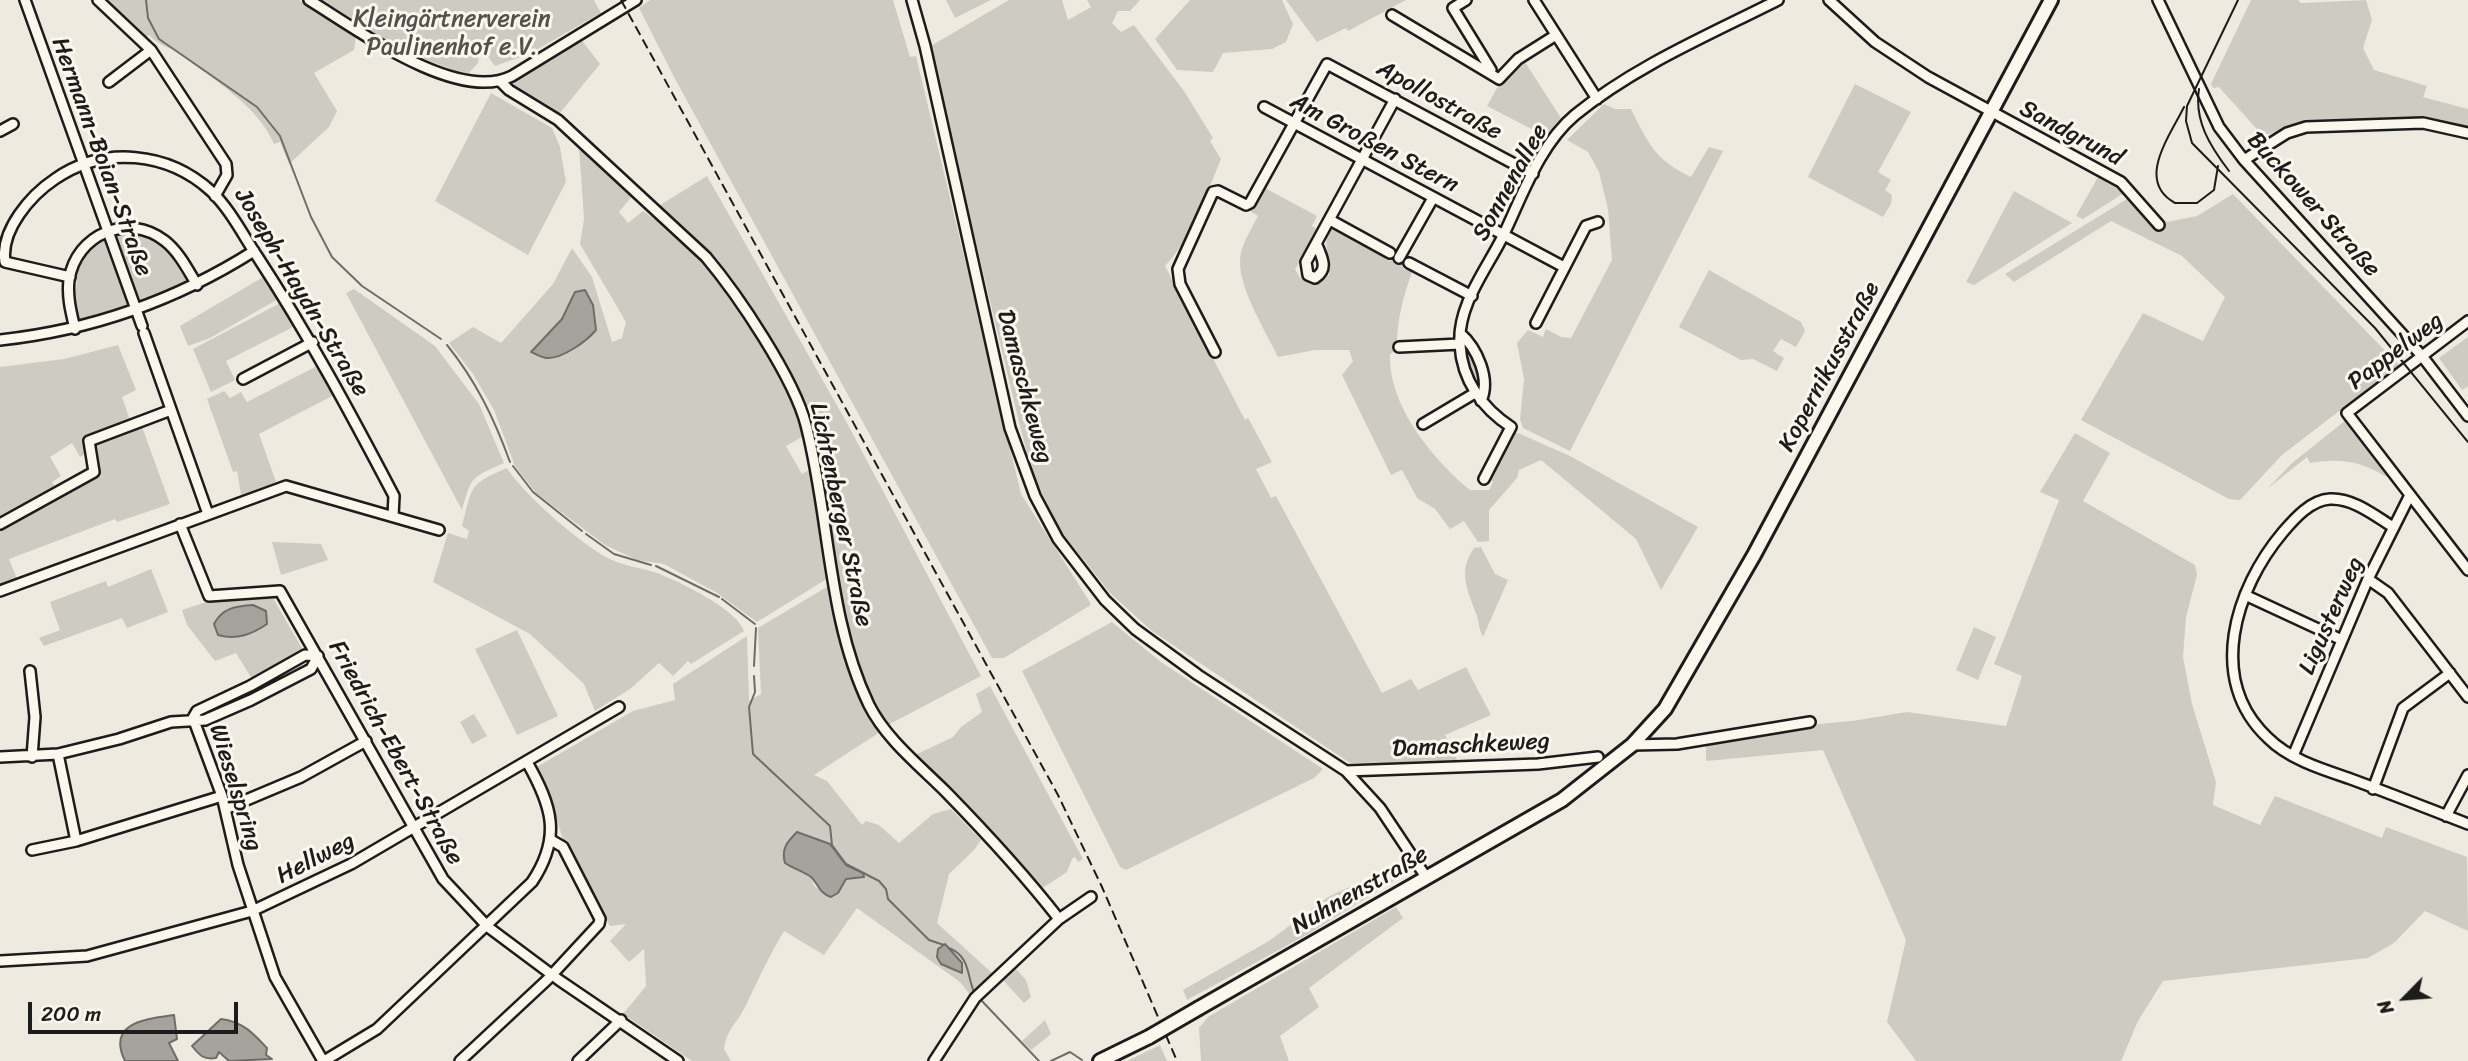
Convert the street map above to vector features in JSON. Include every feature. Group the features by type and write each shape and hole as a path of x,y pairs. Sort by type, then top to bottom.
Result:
{"main road":[{"name":"Kopernikusstraße","path":"1632,745 1665,709 1754,555 2051,0"},
{"name":"Nuhnenstraße","path":"1100,1061 1149,1037 1562,800 1632,745"}],"street":[{"name":"Hermann-Boian-Straße","path":"25,0 208,514"},
{"name":"Joseph-Haydn-Straße","path":"98,0 150,50 226,164 227,175 215,196 313,342 394,496 393,516"},
{"path":"309,0 400,56 454,77 486,82 500,81 636,0"},
{"name":"Damaschkeweg","path":"912,0 928,60 1010,428 1035,496 1058,539 1105,600 1135,629 1198,675 1346,771 1388,818 1426,877"},
{"path":"1466,0 1453,8 1499,79 1518,60 1556,35"},
{"path":"1534,0 1597,99"},
{"name":"Sonnenallee","path":"1484,479 1511,427 1478,397 1465,373 1460,333 1472,296 1533,174 1560,132 1597,99 1695,40 1778,0"},
{"name":"Buckower Straße","path":"2158,0 2219,127 2244,160 2422,356 2468,416"},
{"name":"Sandgrund","path":"1832,1 1875,42 1990,113 2121,181 2160,225"},
{"path":"1392,15 1494,74"},
{"path":"1467,58 1477,47"},
{"path":"109,82 150,50"},
{"name":"Apollostraße","path":"1293,122 1327,64 1533,174"},
{"name":"Lichtenberger Straße","path":"500,81 509,90 542,107 582,141 724,278 799,401 814,465 842,625 855,673 877,720 1002,851 1059,919"},
{"path":"1317,245 1395,99"},
{"name":"Am Großen Stern","path":"1264,107 1564,267"},
{"path":"1214,352 1180,284 1179,265 1213,192 1219,191 1242,204 1250,203 1293,122"},
{"path":"2244,160 2287,133 2306,127 2423,123 2468,133"},
{"path":"0,131 13,124"},
{"path":"69,277 5,262 4,256 10,232 29,202 46,185 83,164 125,156 154,160 186,173 215,196"},
{"path":"1399,258 1433,198"},
{"path":"1330,220 1390,253"},
{"path":"1536,323 1586,226 1598,222"},
{"path":"75,329 69,305 69,277 83,249 94,237 107,231 127,227 148,230 174,250 197,285"},
{"path":"0,340 75,329 136,311 197,285 254,251"},
{"path":"1409,263 1472,296"},
{"name":"Pappelweg","path":"2410,495 2347,413 2468,321"},
{"path":"1423,424 1478,397 1484,388 1480,364 1460,333"},
{"path":"243,379 313,342"},
{"path":"1399,347 1460,344"},
{"path":"0,524 94,472 89,442 171,410"},
{"path":"0,591 279,488 293,486 439,530"},
{"path":"2410,495 2468,570"},
{"name":"Ligusterweg","path":"2293,755 2368,579 2410,495"},
{"path":"2393,527 2346,500 2329,499 2315,504 2294,520 2275,542 2245,595 2235,625 2232,655 2238,692 2261,731 2293,755 2373,789 2468,824"},
{"name":"Friedrich-Ebert-Straße","path":"180,524 209,596 280,591 443,879 488,928 678,1061"},
{"path":"2368,579 2388,593 2468,697"},
{"path":"2245,595 2342,640"},
{"path":"0,757 58,754 193,718 205,720 312,669 318,656 305,655 250,686 197,711 193,718"},
{"path":"30,671 35,718 32,757"},
{"path":"2373,789 2403,708 2449,673"},
{"name":"Hellweg","path":"0,961 87,956 252,911 318,882 619,707"},
{"name":"Wieselspring","path":"193,718 222,796 252,911 275,977 323,1061"},
{"path":"1632,745 1677,744 1810,722"},
{"path":"225,809 301,777 366,741"},
{"path":"58,754 76,841"},
{"name":"Damaschkeweg","path":"1346,771 1538,764 1598,757"},
{"path":"323,1061 377,1029 488,928 532,882 544,865 551,840 551,814 527,762"},
{"path":"2446,816 2468,775"},
{"path":"32,850 76,841 222,796"},
{"path":"460,1061 599,924 600,919 563,847 551,840"},
{"path":"934,1061 975,998 1059,919 1091,897"},
{"path":"578,1061 621,1020"}],"green space":[{"path":"105,0 299,0 356,36 354,50 314,73 337,111 329,127 289,164 280,142 274,144 267,130 234,95 177,52 149,35 146,38"},
{"name":"Kleingärtnerverein Paulinenhof e.V.","path":"318,0 594,0 601,13 529,54 495,66 486,54 479,56 478,63 467,75 402,51"},
{"path":"650,0 893,0 910,57 916,56 1021,494 1091,604 1089,606 1004,658 992,658 674,77 639,8"},
{"path":"946,0 991,0 955,18"},
{"path":"1009,0 1062,0 1068,20 1091,7 1087,0 1140,0 1130,11 1118,11 1112,23 1121,32 1134,25 1184,91 1213,138 1210,141 1221,159 1191,229 1165,266 1245,420 1248,418 1272,462 1256,469 1271,498 1276,496 1382,693 1411,679 1418,690 1466,667 1491,715 1445,735 1458,762 1350,763 1152,631 1110,593 1061,531 1033,475 929,47"},
{"path":"1190,0 1282,0 1293,24 1286,42 1272,49 1223,53 1213,72 1177,70 1155,39"},
{"path":"1286,0 1406,0 1348,31 1346,28 1317,42"},
{"path":"2251,0 2298,0 2301,3 2366,0 2372,20 2363,48 2374,70 2427,86 2423,97 2468,109 2468,127 2425,118 2338,121 2303,123 2263,136 2219,87 2213,88 2211,84"},
{"path":"580,38 600,64 559,114 513,86 515,79"},
{"path":"1523,59 1561,118 1545,136 1487,106 1497,88"},
{"path":"1855,84 1911,112 1878,172 1891,180 1885,190 1892,195 1891,204 1883,217 1808,177"},
{"path":"491,93 552,128 560,147 566,182 528,255 435,201"},
{"path":"1604,104 1615,109 1631,109 1642,132 1661,157 1691,177 1709,147 1723,151 1570,451 1523,428 1520,419 1524,379 1517,343 1528,330 1543,337 1546,329 1561,337 1571,338 1612,260 1608,209 1599,172 1588,152 1567,140"},
{"path":"582,145 633,195 619,212 628,223 643,211 654,219 659,217 725,290 765,347 795,406 804,436 786,446 802,474 811,469 830,577 757,622 717,593 664,564 637,560 605,545 536,493 515,466 494,410 473,374 449,343 473,327 501,343 553,284 572,248 592,277 612,342 622,338 626,322 580,244 584,219 579,147"},
{"path":"707,176 847,423 981,676 886,726 860,675 847,624 817,455 799,391 725,274 657,207"},
{"path":"2098,177 2124,193 2083,219 2076,216"},
{"path":"1263,187 1317,216 1312,226 1318,230 1313,244 1295,269 1300,278 1313,283 1329,275 1326,244 1333,227 1384,253 1385,259 1390,261 1393,257 1402,262 1404,270 1413,269 1401,310 1397,350 1390,354 1391,373 1404,411 1415,429 1441,462 1470,490 1489,490 1493,482 1489,476 1512,433 1518,433 1570,456 1698,527 1661,590 1636,539 1541,460 1519,470 1517,478 1489,510 1489,541 1478,542 1464,521 1450,529 1435,509 1417,498 1402,470 1391,475 1342,375 1353,361 1349,350 1315,350 1278,357 1254,310 1244,284 1240,255 1258,216 1250,211"},
{"path":"2014,191 2072,223 1974,285 1966,282"},
{"path":"2233,194 2399,365 2282,455 2240,500 2229,499 2081,420 2143,313 2203,341 2225,297 2182,256 2111,221 2014,282 2005,274 2127,199 2151,225 2197,216"},
{"path":"122,231 155,241 171,255 192,283 140,306 114,234"},
{"path":"104,237 130,309 77,324 72,295 75,294 77,282 73,281 82,257"},
{"path":"1709,270 1801,322 1805,331 1796,347 1781,339 1773,351 1784,358 1777,371 1753,359 1741,360 1679,327"},
{"path":"265,276 280,298 210,338 188,346 180,326"},
{"path":"354,289 435,346 479,404 504,463 479,475 471,483 462,510 346,293"},
{"path":"282,302 297,325 226,361 235,380 211,392 193,349"},
{"path":"2468,337 2468,386 2462,390 2439,358"},
{"path":"1463,341 1478,372 1479,392 1467,366"},
{"path":"118,345 136,390 122,397 131,423 83,441 87,453 80,457 72,443 50,457 61,476 52,482 57,490 0,521 0,367 64,359"},
{"path":"319,365 334,392 332,396 259,434 276,482 241,495 237,471 233,472 207,399 224,391 230,398 241,392 247,402"},
{"path":"2346,420 2389,474 2387,477 2359,464 2341,461 2310,463 2307,457 2267,489 2292,463"},
{"path":"141,424 170,504 117,522 115,519 9,559 17,579 0,585 0,527 101,476 89,446 91,442"},
{"path":"2075,433 2110,453 2083,501 2195,565 2197,575 2186,617 2183,657 2192,704 2216,782 2213,805 2260,825 2275,796 2382,838 2386,827 2467,857 2468,931 2425,911 2394,943 2368,958 2163,981 2138,1021 2121,1061 1916,1061 1887,1022 1906,940 1823,750 1706,761 1706,734 1852,721 1907,712 2006,726 2022,676 1994,664 2059,500 2040,492"},
{"path":"507,468 538,504 594,550 612,560 657,573 692,589 719,605 744,631 691,664 688,661 673,676 659,663 630,689 595,711 584,684 530,634 433,582 448,533 467,539 469,531 462,526 474,489 485,479"},
{"path":"272,542 321,544 328,560 281,575"},
{"path":"1481,547 1495,574 1508,580 1483,637 1465,574 1474,548"},
{"path":"151,569 168,612 127,628 122,618 44,646 39,638 60,630 50,602 106,581 108,587"},
{"path":"830,585 850,671 880,732 814,775 827,781 862,825 866,821 879,825 899,843 933,814 951,809 981,840 949,874 937,923 992,973 971,996 960,982 857,908 824,955 784,931 743,1011 727,1036 724,1049 731,1061 692,1061 623,1014 646,986 644,949 629,962 610,941 626,924 610,926 563,840 551,799 535,768 633,711 675,700 673,684 747,636 749,701 761,694 758,628","holes":["816,842 830,844 846,865 863,873 864,877 846,879 838,893 815,887 810,877 785,863 783,854"]},
{"path":"273,598 303,650 252,679 236,653 215,661 187,625 182,610 206,602"},
{"path":"1112,622 1161,662 1323,769 1314,778 1126,870 1120,867 1022,671"},
{"path":"1974,627 1996,637 1978,680 1956,670"},
{"path":"517,630 558,716 517,735 475,649"},
{"path":"990,686 1083,859 1078,862 1075,857 1072,859 1067,872 1041,889 915,755 953,737 961,727 982,712 976,694"},
{"path":"474,714 487,736 472,744 460,722"},
{"path":"1394,866 1400,877 1310,933 1187,1000 1183,990 1269,941 1328,897"},
{"path":"1396,907 1403,918 1309,988 1319,1007 1280,1036 1289,1061 1201,1061 1199,1028 1208,1017"},
{"path":"1015,968 1026,980 1031,997 1024,1003 1002,979"},
{"path":"1045,1020 1051,1034 1031,1050 1022,1041"},
{"path":"1160,1045 1167,1061 1127,1061"}],"shaded area":[{"path":"585,290 593,305 596,330 560,356 545,358 531,352 562,319 575,292"},
{"path":"253,605 266,611 267,624 243,635 218,635 214,624 221,614 235,607"},
{"path":"797,832 830,844 846,865 863,873 864,877 846,879 838,893 831,897 824,893 811,877 785,863 786,846"},
{"path":"945,944 962,963 962,973 941,964 937,957 938,949"},
{"path":"174,1015 177,1039 169,1043 178,1061 125,1061 121,1038 125,1030 142,1021"},
{"path":"221,1019 247,1029 267,1048 266,1055 272,1059 229,1061 219,1052 216,1058 200,1055 192,1046"}],"waterway":[{"path":"146,0 148,18 159,39 257,107 280,136 311,217 332,257 362,286 441,339"},
{"path":"447,345 483,400 510,462"},
{"path":"513,466 533,492 582,531"},
{"path":"586,534 614,554 651,565"},
{"path":"656,566 719,597"},
{"path":"722,599 755,624"},
{"path":"754,666 756,628"},
{"path":"754,676 755,692 749,707 753,754 830,826 832,845 846,864 879,881 886,889 888,899 929,940 944,945"},
{"path":"949,948 964,961 974,992"},
{"path":"980,999 1039,1061"},
{"path":"1051,1061 1070,1052 1082,1060"}],"tram line":[{"path":"2238,0 2187,106 2186,121 2192,143 2375,328 2468,442"},
{"path":"2199,89 2199,112 2205,133 2229,171"},
{"path":"2184,107 2159,158 2158,183 2163,194 2175,203 2197,203 2214,190 2218,166"}],"railway":[{"path":"621,0 1058,795 1102,887 1177,1061"}]}
